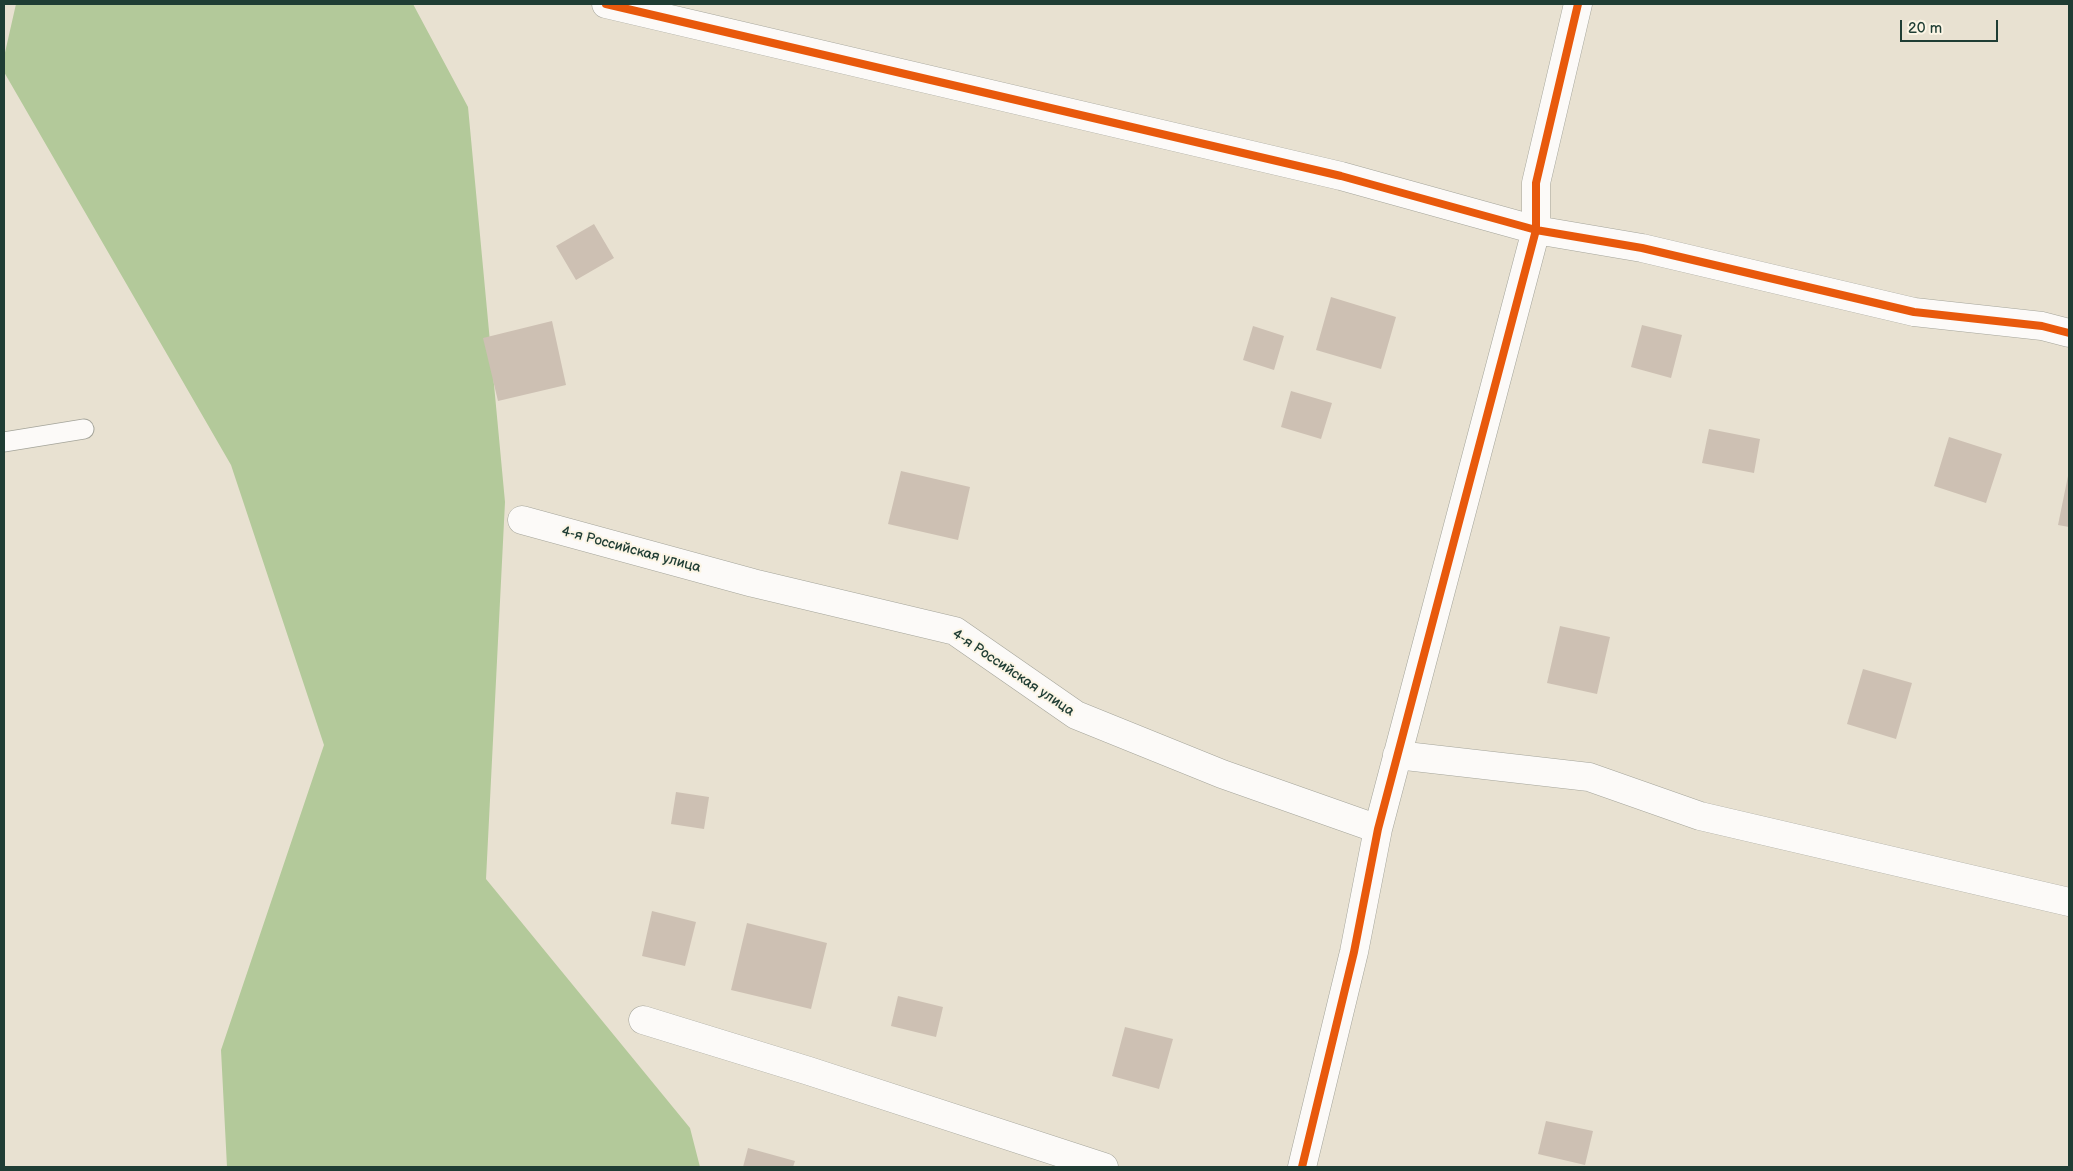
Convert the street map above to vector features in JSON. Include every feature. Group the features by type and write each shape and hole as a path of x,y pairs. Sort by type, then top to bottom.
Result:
{"street":[{"path":"606,4 1341,176 1536,230 1642,248 1914,312 2042,326 2069,333"},
{"path":"1302,1167 1354,952 1378,829 1536,230 1536,183 1578,4"},
{"name":"4-я Российская улица","path":"522,520 753,583 955,631 1076,715 1222,774 1378,829"},
{"path":"1397,755 1589,777 1700,816 2069,902"},
{"path":"643,1020 809,1071 1104,1167"}],"lane":[{"path":"4,442 84,429"}],"green space":[{"path":"16,4 413,4 468,107 505,502 486,879 690,1128 700,1167 227,1167 221,1050 324,745 231,465 4,72 4,57"}],"building":[{"path":"594,224 614,258 576,280 556,246"},
{"path":"1331,297 1396,317 1381,369 1316,350"},
{"path":"552,321 566,385 498,401 483,338"},
{"path":"1642,325 1682,335 1671,378 1631,367"},
{"path":"1253,326 1284,336 1274,370 1243,360"},
{"path":"1291,391 1332,403 1321,439 1281,427"},
{"path":"1709,429 1760,439 1754,473 1702,463"},
{"path":"1949,437 2002,454 1986,503 1934,486"},
{"path":"901,471 970,487 958,540 888,524"},
{"path":"2069,476 2069,527 2058,525"},
{"path":"1560,626 1610,637 1597,694 1547,683"},
{"path":"1863,669 1912,683 1896,739 1847,724"},
{"path":"676,792 709,797 704,829 671,824"},
{"path":"652,911 696,922 685,966 642,956"},
{"path":"747,923 827,943 811,1009 731,990"},
{"path":"898,996 943,1007 936,1037 891,1026"},
{"path":"1125,1027 1173,1039 1159,1089 1112,1076"},
{"path":"1546,1121 1593,1131 1585,1165 1538,1154"},
{"path":"748,1148 795,1161 793,1167 743,1167"}],"cycle path":[{"path":"606,4 1341,176 1536,230 1642,248 1914,312 2042,326 2069,333"},
{"path":"1302,1167 1354,952 1378,829 1536,230 1536,183 1578,4"}]}
